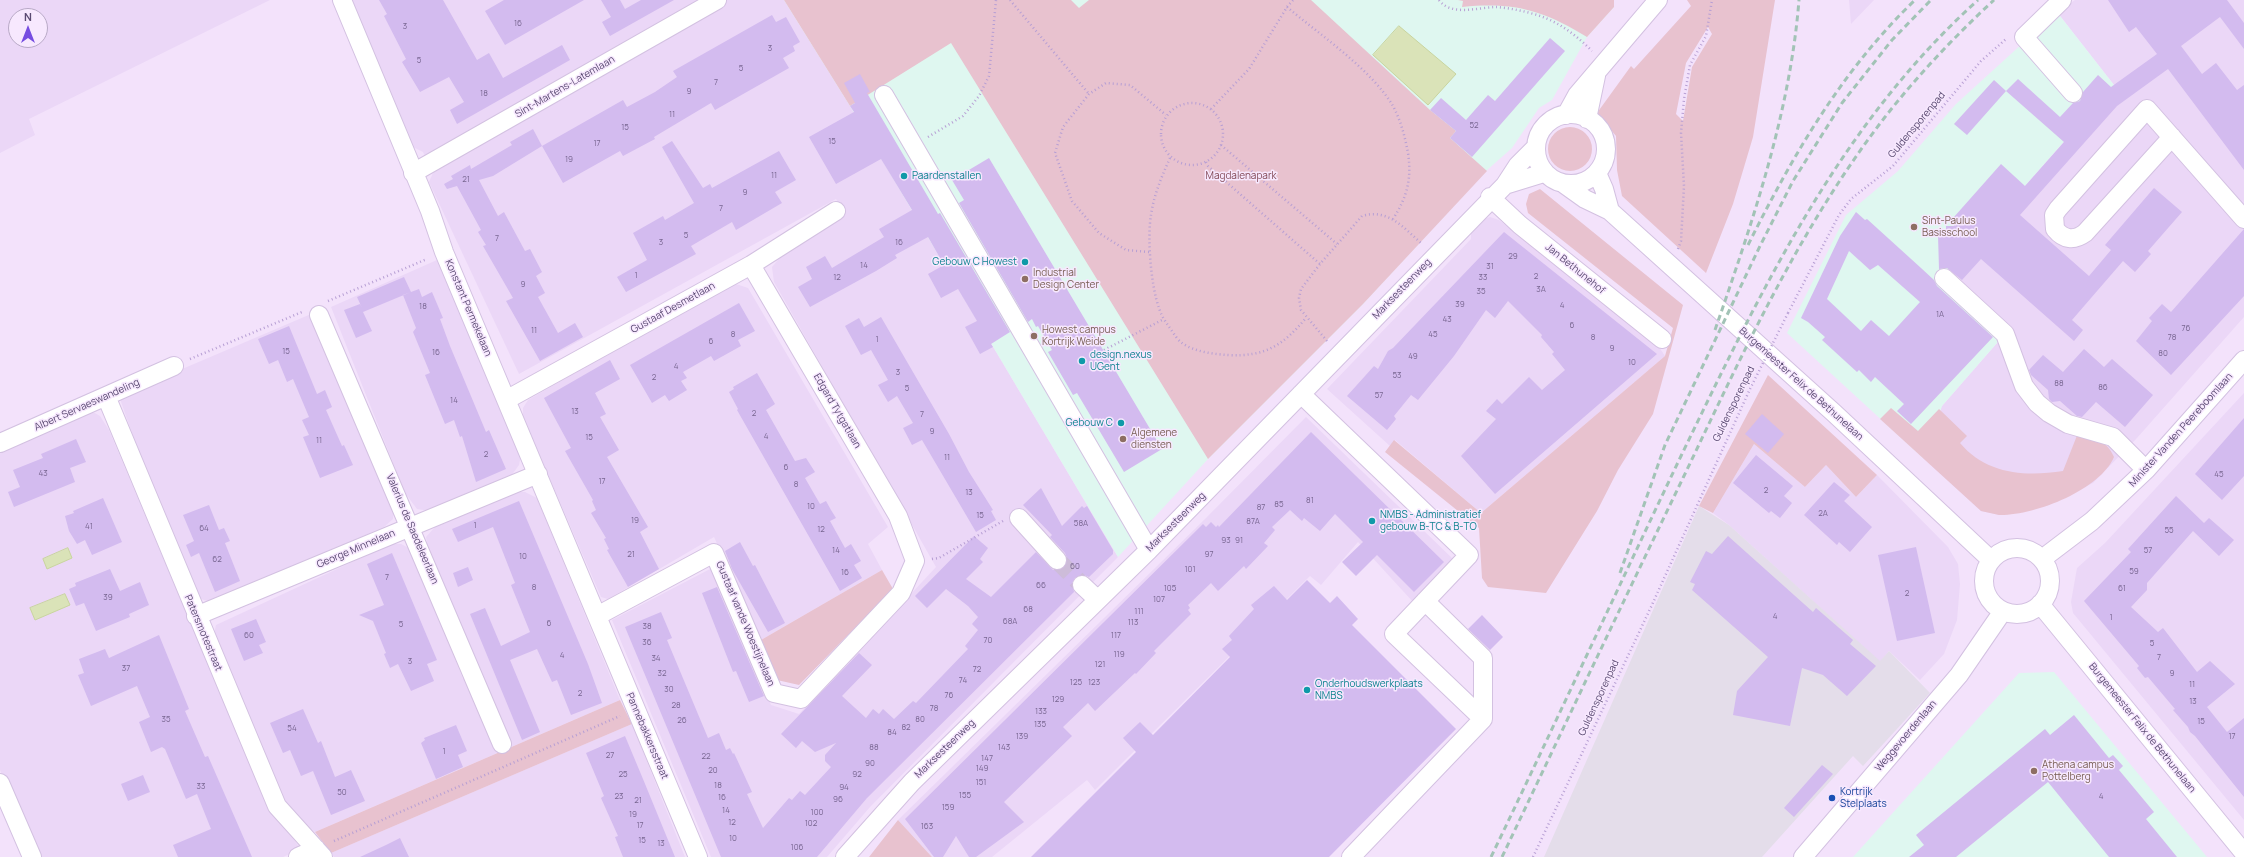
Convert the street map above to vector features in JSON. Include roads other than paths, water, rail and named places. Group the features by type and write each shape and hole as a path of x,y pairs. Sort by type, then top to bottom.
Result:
{"street":[{"name":"Konstant Permekelaan","path":"342,0 506,400 597,616"},
{"name":"Sint-Martens-Latemlaan","path":"413,174 717,0"},
{"path":"1566,115 1577,95 1658,0"},
{"path":"2062,0 2024,37 2073,93"},
{"path":"1587,119 1600,69"},
{"path":"884,95 1149,550"},
{"path":"2172,137 2080,237 2072,239 2065,238 2055,229 2054,215 2058,209 2147,108 2244,219"},
{"path":"1566,115 1577,115 1587,119 1597,126 1603,137 1606,150 1603,162 1597,172 1587,180 1576,184 1564,184 1554,180 1544,172 1538,164 1536,147 1540,132 1547,124 1566,115"},
{"name":"Marksesteenweg","path":"845,857 912,782 1149,550 1490,197 1505,185 1518,165 1536,147"},
{"name":"Marksesteenweg","path":"1505,185 1544,172"},
{"path":"1597,172 1604,189 1610,211"},
{"name":"Burgemeester Felix de Bethunelaan","path":"1564,184 1585,199 1610,211 1840,418 1991,560"},
{"name":"Jan Bethunehof","path":"1490,197 1520,225 1662,339"},
{"name":"Gustaaf Desmetlaan","path":"506,400 751,265 836,211"},
{"name":"Edgard Tytgatlaan","path":"751,265 898,516 915,561"},
{"path":"1944,278 2005,334 2024,386 2037,403 2049,413 2068,424 2101,432 2113,437 2146,470"},
{"name":"Valerius de Saedeleerlaan","path":"320,315 411,526 502,744"},
{"name":"Minister Vanden Peereboomlaan","path":"2042,559 2092,521 2146,470 2244,360"},
{"name":"Albert Servaeswandeling","path":"0,443 174,366"},
{"path":"1301,394 1469,555 1394,634 1483,720"},
{"name":"Patersmotestraat","path":"106,396 196,616 277,806 320,853"},
{"name":"George Minnelaan","path":"196,616 538,474"},
{"path":"1019,518 1057,560"},
{"path":"2016,548 2031,551 2042,559 2048,570 2050,582 2047,594 2040,604 2029,612 2016,614 2003,611 1991,602 1984,589 1984,574 1991,560 2002,551 2016,548"},
{"name":"Gustaaf vande Woestijnelaan","path":"597,616 714,552 774,693 801,699 901,593 915,561"},
{"path":"1082,585 1098,600"},
{"path":"1351,857 1483,720 1483,658 1425,601"},
{"name":"Burgemeester Felix de Bethunelaan","path":"2040,604 2244,853"},
{"name":"Weggevoerdenlaan","path":"1803,857 1959,675 2003,611"},
{"name":"Pannebakkersstraat","path":"597,616 698,857"},
{"path":"0,783 32,857"},
{"path":"298,857 320,853"}],"tunnel":[{"path":"1057,560 1082,585"}],"railway":[{"path":"1715,330 1768,168 1787,85 1799,0"},
{"path":"1748,245 1801,146 1821,115 1864,55 1915,0"},
{"path":"1620,573 1665,445 1760,246 1793,181 1842,103 1892,40 1931,0"},
{"path":"1491,857 1681,456 1773,272 1807,213 1844,156 1884,101 1929,49 1978,0"},
{"path":"1502,857 1728,384 1800,247 1826,202 1854,159 1885,117 1937,56 1994,0"}],"place":[{"name":"Paardenstallen","path":"904,176"},
{"name":"Sint-Paulus Basisschool","path":"1914,227"},
{"name":"Gebouw C Howest","path":"1025,262"},
{"name":"Industrial Design Center","path":"1025,279"},
{"name":"Howest campus Kortrijk Weide","path":"1034,336"},
{"name":"design.nexus UGent","path":"1082,361"},
{"name":"Gebouw C","path":"1121,423"},
{"name":"Algemene diensten","path":"1123,439"},
{"name":"NMBS - Administratief gebouw B-TC & B-TO","path":"1372,521"},
{"name":"Onderhoudswerkplaats NMBS","path":"1307,690"},
{"name":"Athena campus Pottelberg","path":"2034,771"},
{"name":"Kortrijk Stelplaats","path":"1832,798"}],"park label":[{"name":"Magdalenapark","path":"1241,176"}]}
